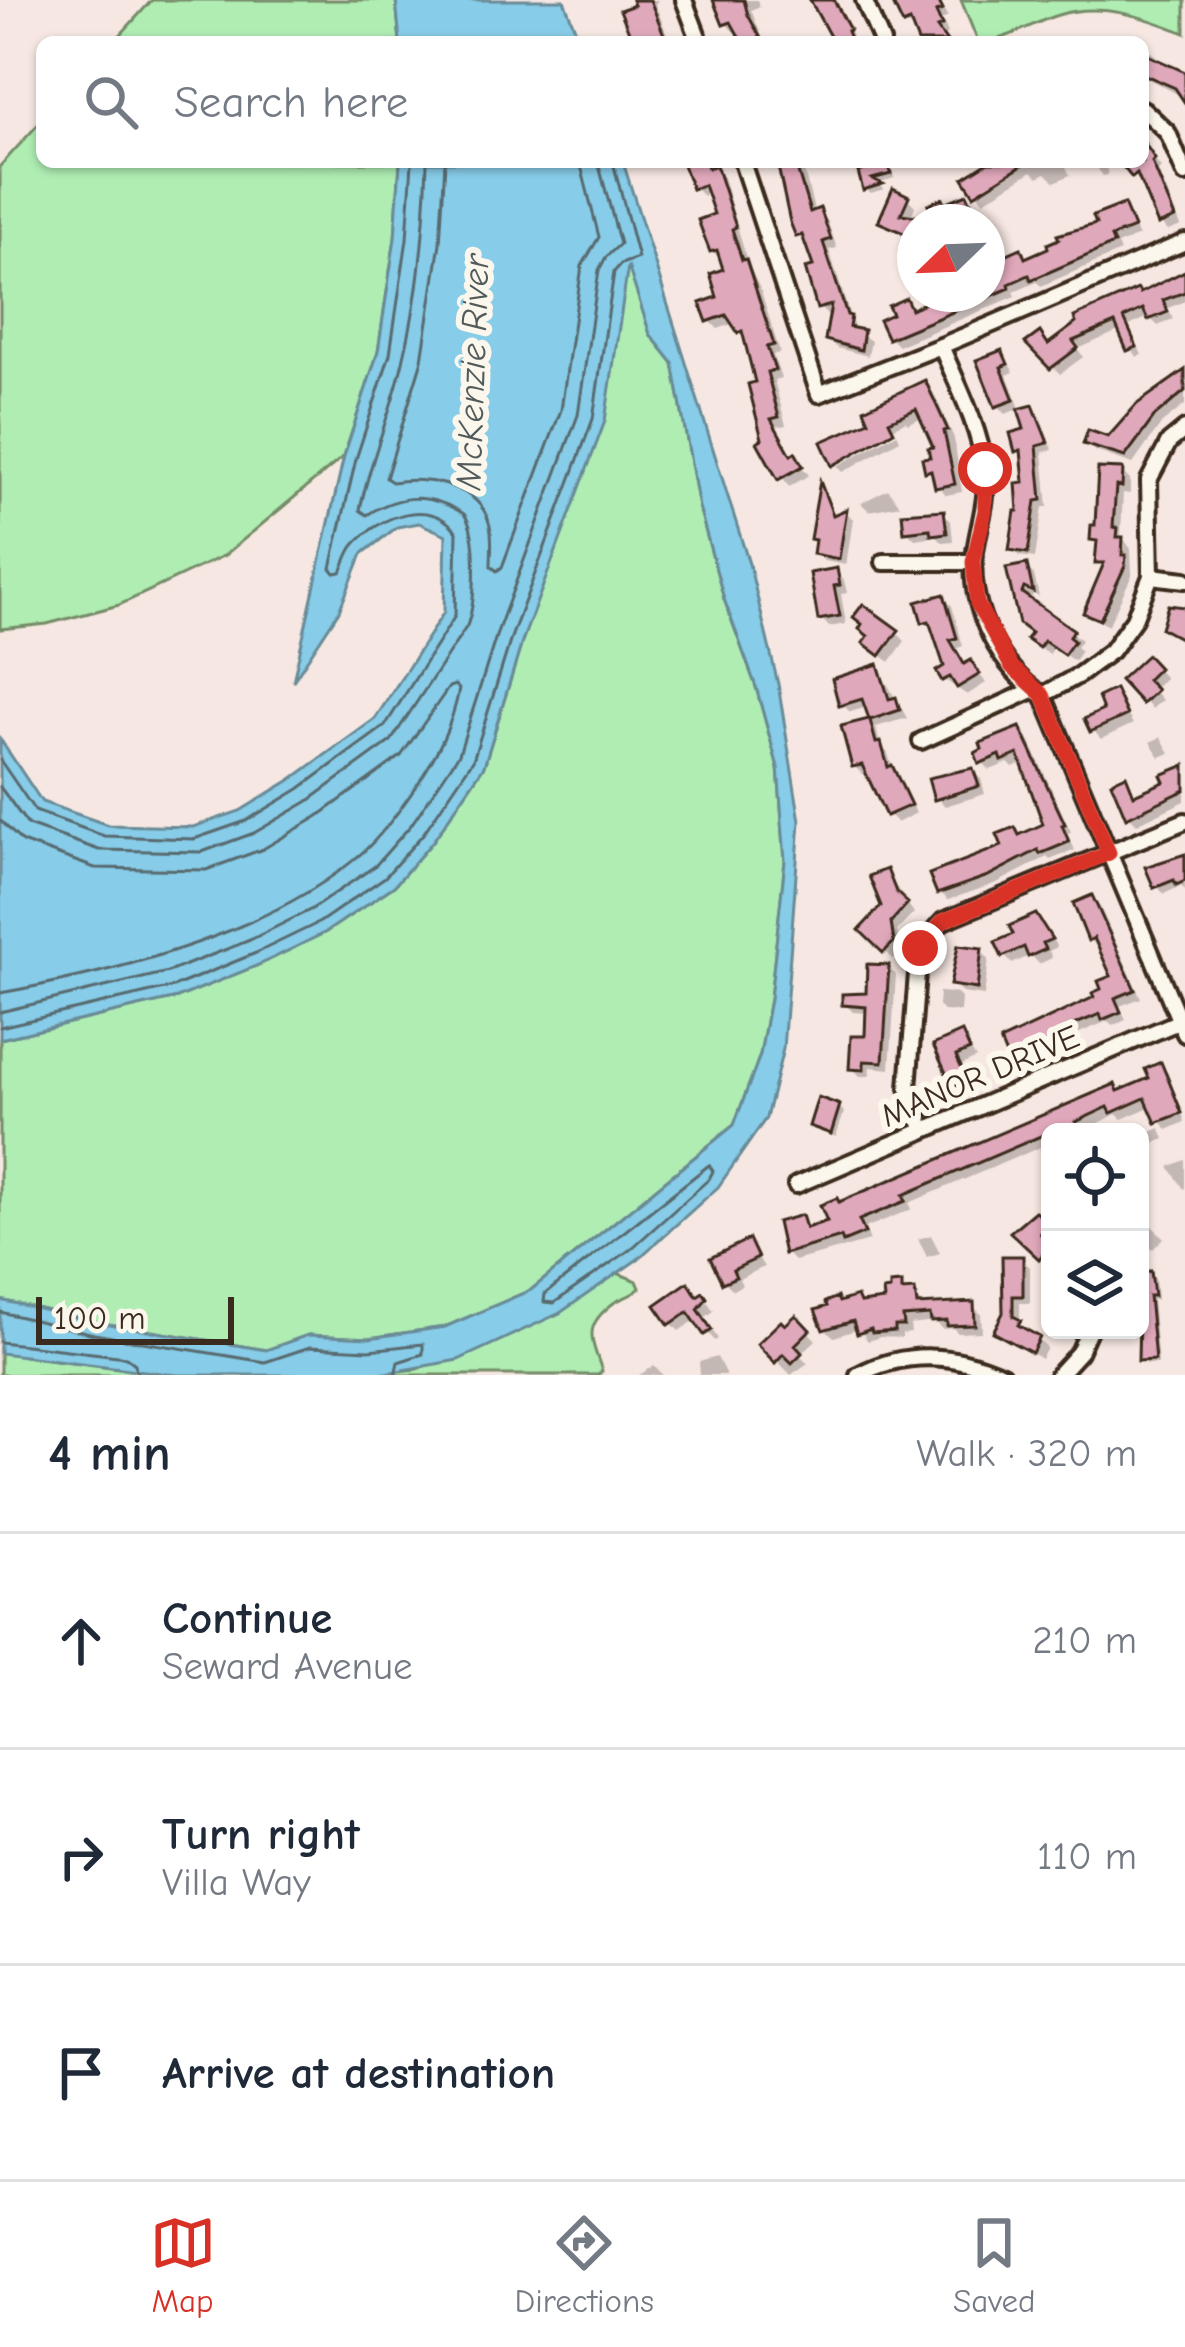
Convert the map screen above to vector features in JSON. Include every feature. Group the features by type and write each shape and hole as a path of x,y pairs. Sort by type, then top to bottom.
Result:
{"street":[{"path":"684,0 698,36"},
{"path":"864,0 879,36"},
{"path":"1149,115 1168,133 1185,174"},
{"path":"744,168 819,394 1185,242"},
{"path":"941,346 976,429 985,469 985,511 973,562 977,603 1011,666 1038,692 1183,1024"},
{"path":"921,741 1079,675 1111,652 1134,619 1151,576 1149,480 1169,442 1185,429"},
{"path":"884,562 973,562"},
{"path":"1151,576 1185,580"},
{"path":"923,1128 908,1088 920,948 943,921 1185,821"},
{"name":"MANOR DRIVE","path":"796,1185 923,1128 1183,1024"},
{"path":"1058,1375 1085,1339"},
{"path":"858,1375 880,1363 916,1356 956,1359 1002,1375"}],"green space":[{"path":"152,0 396,0 399,36 119,36"},
{"path":"961,0 1185,0 1185,33 1139,17 1090,10 1058,15 1008,36 976,36"},
{"path":"36,127 36,168 400,168 378,352 344,456 225,555 119,605 47,624 0,629 0,166"},
{"path":"628,263 650,334 673,363 699,507 778,767 785,861 770,999 760,1055 734,1125 531,1290 445,1327 369,1338 308,1335 267,1350 96,1322 0,1300 0,1039 177,998 326,932 394,886 433,841 484,766 616,335"},
{"path":"617,1273 637,1281 640,1288 615,1302 593,1326 602,1371 598,1375 362,1375 418,1369"},
{"path":"0,1348 24,1356 166,1374 250,1375 0,1375"}],"water":[{"path":"396,0 564,0 578,36 399,36"},
{"name":"McKenzie River","path":"400,168 625,168 750,567 778,684 800,821 783,1049 766,1118 718,1187 638,1259 560,1313 458,1360 375,1375 177,1375 0,1353 0,1300 96,1322 266,1350 308,1335 369,1338 445,1327 531,1290 734,1125 760,1055 785,861 778,767 699,507 673,363 650,334 628,266 605,421 523,639 484,766 433,841 394,886 326,932 261,964 177,998 0,1039 0,739 42,802 108,825 193,827 240,811 375,719 444,612 446,535 419,523 397,527 362,554 339,611 293,681 344,456 378,352"}],"building":[{"path":"632,0 650,0 665,36 631,36 620,10 634,5"},
{"path":"713,0 744,0 760,36 739,36 731,22 723,25"},
{"path":"810,0 834,0 850,30 849,36 830,36"},
{"path":"938,0 943,10 936,12 942,26 937,28 943,36 916,36 910,22 903,25 893,4"},
{"path":"1149,56 1185,72 1185,103 1175,88 1149,77"},
{"path":"1149,150 1175,218 1158,225 1137,174 1132,178 1124,168 1149,168"},
{"path":"684,168 717,168 736,227 732,229 774,345 767,347 775,370 767,372 779,417 771,419 791,455 795,452 803,466 778,480 757,442 762,439 748,384 755,382 742,331 738,333 726,315 707,322 700,303 717,297 710,274 723,269 717,250 710,252 698,220 714,214 704,185 692,189"},
{"path":"778,168 797,168 810,212 820,208 831,239 823,242 851,316 849,327 864,330 861,350 825,340 831,305 817,309 805,268 813,266 802,235 796,237"},
{"path":"889,168 891,174 872,179 883,184 863,190 858,172"},
{"path":"979,168 1017,168 974,195 963,178"},
{"path":"893,188 909,196 905,204 897,204 897,230 878,222"},
{"path":"967,194 971,204 928,204 943,198 945,203"},
{"path":"1124,204 1134,228 1111,237 1114,244 1031,280 1029,275 1005,290 1005,255 1021,248 1025,258 1048,248 1047,244 1059,239 1057,235 1096,224 1093,216"},
{"path":"1185,271 1185,292 1163,300 1168,312 1148,320 1143,309 1124,318 1137,347 1127,351 1115,323 1073,341 1078,348 1050,369 1025,343 1040,332 1048,344 1076,323 1074,317"},
{"path":"897,302 897,312 953,312 888,339 879,320 892,314 888,306"},
{"path":"1002,350 1008,364 1001,367 1014,400 995,407 976,360"},
{"path":"1185,370 1185,391 1155,416 1125,457 1083,444 1088,430 1108,437 1137,404"},
{"path":"925,380 948,430 944,431 955,484 935,488 931,470 925,472 922,458 930,457 928,448 933,447 916,409 889,421 894,431 832,466 821,442 869,421 864,409"},
{"path":"1033,405 1048,443 1037,446 1042,500 1036,501 1028,553 1009,550 1018,511 1016,483 1024,482 1021,450 1015,452 1010,433 1024,429 1018,409"},
{"path":"1098,468 1123,469 1122,487 1116,486 1113,527 1118,528 1117,537 1123,537 1122,555 1126,555 1100,620 1083,613 1104,563 1095,563 1097,541 1090,540"},
{"path":"820,481 833,515 847,509 839,559 813,554 815,540 810,539"},
{"path":"944,510 947,533 931,535 930,529 904,532 902,513"},
{"path":"1027,564 1033,592 1024,588 1022,593 1074,630 1069,637 1074,641 1064,655 1044,641 1039,648 1026,639 1031,633 1019,624 1006,568"},
{"path":"837,568 840,585 834,586 840,616 818,620 810,573"},
{"path":"944,594 957,638 950,640 964,664 971,660 980,674 957,688 950,677 942,681 936,671 944,666 929,621 922,623 916,602"},
{"path":"863,604 899,630 880,656 863,643 868,636 853,617"},
{"path":"1168,605 1185,607 1185,641 1161,628"},
{"path":"1147,655 1159,668 1147,680 1157,690 1142,704 1120,680"},
{"path":"878,664 889,699 896,697 900,710 870,720 876,743 881,742 888,767 892,765 911,805 886,816 862,765 852,767 841,726 869,719 862,699 839,706 832,679"},
{"path":"1115,689 1127,715 1090,732 1084,719 1103,710 1098,697"},
{"path":"1020,727 1069,842 1040,854 1038,850 988,876 937,894 929,874 1002,846 997,834 1015,827 1019,835 1043,824 1018,754 979,764 975,753 982,749 980,743"},
{"path":"1185,765 1185,790 1126,818 1111,782 1126,775 1134,795 1164,782 1161,775"},
{"path":"973,768 979,786 934,800 928,778"},
{"path":"1185,854 1185,881 1154,888 1145,867"},
{"path":"887,869 896,892 908,903 891,922 894,942 883,953 859,930 881,906 869,876"},
{"path":"1092,895 1135,990 1115,998 1121,1012 1102,1020 1100,1014 1066,1028 1069,1034 1007,1058 1000,1041 1094,997 1092,993 1101,989 1098,981 1111,976 1094,938 1088,941 1073,903"},
{"path":"1036,914 1052,939 1043,943 1046,949 1028,957 1024,947 1002,957 995,942 1013,934 1009,926"},
{"path":"958,945 982,948 977,989 950,985"},
{"path":"867,964 889,965 883,1062 864,1061 864,1070 849,1069 851,1036 865,1036 866,1007 842,1005 842,994 866,993"},
{"path":"962,1032 970,1050 956,1056 967,1080 952,1086 933,1045"},
{"path":"1161,1062 1182,1113 1156,1123 1145,1098 1111,1113 1108,1107 1076,1123 1041,1123 1041,1136 903,1195 906,1201 859,1220 865,1233 784,1254 777,1222 802,1215 806,1228 827,1221 820,1205 837,1198 839,1202 1115,1084 1118,1091 1149,1078 1145,1069"},
{"path":"818,1097 840,1105 831,1134 809,1126"},
{"path":"1035,1211 1041,1217 1039,1259 1010,1232"},
{"path":"749,1239 758,1258 733,1270 736,1277 722,1283 710,1258"},
{"path":"1002,1256 1023,1256 1023,1296 1013,1296 1013,1316 1021,1320 1018,1325 1040,1337 1032,1353 993,1332 1003,1313"},
{"path":"688,1282 697,1296 703,1292 707,1298 698,1309 712,1330 704,1335 688,1312 669,1325 655,1305"},
{"path":"902,1283 902,1291 915,1290 917,1305 974,1302 975,1325 947,1326 947,1321 931,1322 930,1315 903,1317 904,1326 895,1326 895,1331 872,1333 871,1329 857,1334 853,1321 823,1330 815,1310 827,1306 825,1302 857,1296 860,1303 884,1300 883,1291 890,1290 890,1284"},
{"path":"1149,1296 1155,1360 1138,1361 1138,1339 1149,1339"},
{"path":"796,1315 810,1330 795,1345 802,1353 792,1363 783,1354 775,1363 757,1344 781,1321 785,1325"}],"route":[{"path":"920,948 943,921 1109,853 1043,695 1011,666 977,603 973,562 985,511 985,469"}]}
